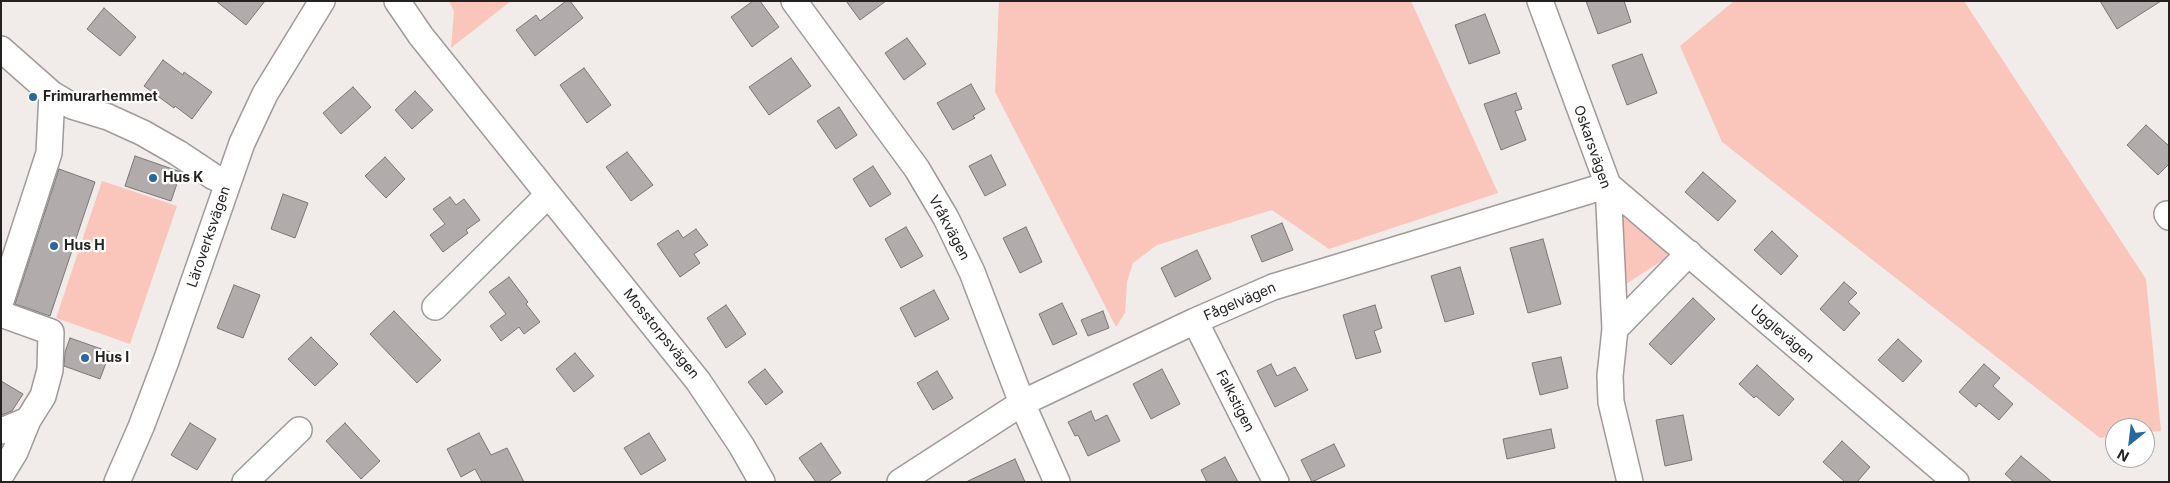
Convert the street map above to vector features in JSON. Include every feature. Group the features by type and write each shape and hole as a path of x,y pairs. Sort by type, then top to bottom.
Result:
{"street":[{"name":"Läroverksvägen","path":"123,478 242,142 265,94 322,1"},
{"name":"Mosstorpsvägen","path":"397,1 426,27 548,195 698,381 741,445 762,482"},
{"name":"Vråkvägen","path":"794,1 916,169 946,218 972,272 1022,403 1056,482"},
{"name":"Oskarsvägen","path":"1540,1 1608,185 1615,329 1610,376 1612,402 1630,482"},
{"path":"1,49 52,94 72,106 108,117 144,133 178,153 214,178 228,183"},
{"path":"1,301 49,153 52,94"},
{"name":"Fågelvägen","path":"900,482 1022,403 1194,321 1273,287 1608,185"},
{"name":"Ugglevägen","path":"1608,185 1956,482"},
{"path":"435,307 548,195"},
{"path":"1615,329 1689,253"},
{"path":"1,314 51,332 50,370 43,396 28,420 15,452 1,475"},
{"name":"Falkstigen","path":"1194,321 1276,482"},
{"path":"1,431 28,420"},
{"path":"245,482 299,430"}],"shaded area":[{"path":"449,1 511,1 451,48 454,11"},
{"path":"999,1 1411,1 1498,193 1329,249 1272,210 1157,245 1133,263 1127,282 1125,313 1116,327 995,92"},
{"path":"1734,1 1964,1 2146,279 2161,431 2155,431 2155,418 2105,418 2105,437 2100,438 1722,142 1680,46"},
{"path":"102,181 177,206 130,344 56,318"},
{"path":"1619,214 1667,251 1666,258 1623,286"}],"building":[{"path":"216,1 265,1 246,25"},
{"path":"566,1 570,1 583,18 535,56 516,30 536,15 540,21"},
{"path":"753,1 760,1 779,27 752,47 731,17"},
{"path":"846,1 886,1 860,20"},
{"path":"1586,1 1624,1 1631,22 1598,34"},
{"path":"2100,1 2161,1 2117,29"},
{"path":"104,8 136,37 120,56 87,29"},
{"path":"1485,14 1500,53 1469,64 1455,25"},
{"path":"907,38 926,64 904,80 885,53"},
{"path":"1642,54 1657,93 1627,105 1612,65"},
{"path":"791,58 811,86 769,115 749,87"},
{"path":"163,60 183,75 184,72 212,92 192,119 144,86"},
{"path":"584,68 611,105 587,123 560,85"},
{"path":"971,84 985,109 973,116 975,118 953,130 937,103"},
{"path":"353,87 371,107 341,134 323,113"},
{"path":"415,91 433,110 412,129 395,110"},
{"path":"1516,93 1522,109 1515,111 1526,140 1501,150 1484,104"},
{"path":"839,107 857,135 836,149 817,121"},
{"path":"2146,125 2169,146 2169,164 2158,175 2127,145"},
{"path":"627,152 653,185 631,201 606,167"},
{"path":"991,155 1006,185 985,196 969,166"},
{"name":"Hus K","path":"135,156 181,172 171,201 125,186"},
{"path":"385,157 405,179 386,198 365,176"},
{"path":"873,166 891,194 870,207 853,179"},
{"name":"Hus H","path":"59,169 95,182 50,316 15,304"},
{"path":"1703,172 1736,201 1718,221 1685,192"},
{"path":"283,194 308,203 295,238 271,229"},
{"path":"450,197 456,205 464,199 480,220 466,230 468,233 443,252 430,235 445,224 433,209"},
{"path":"1282,223 1293,250 1262,262 1251,236"},
{"path":"906,227 923,256 901,268 885,239"},
{"path":"1026,227 1042,262 1020,273 1003,238"},
{"path":"696,229 708,245 694,254 700,263 680,277 657,244 678,230 683,238"},
{"path":"1772,231 1798,256 1781,275 1754,250"},
{"path":"1543,239 1561,304 1528,313 1510,248"},
{"path":"1197,250 1211,279 1175,297 1161,268"},
{"path":"1460,267 1474,314 1445,322 1431,276"},
{"path":"509,277 540,322 524,334 519,327 501,341 490,326 506,314 489,292"},
{"path":"1844,282 1857,293 1848,302 1860,313 1844,331 1820,309"},
{"path":"234,285 260,295 243,338 217,328"},
{"path":"934,290 949,319 915,337 900,308"},
{"path":"1693,298 1715,319 1671,365 1649,344"},
{"path":"1062,303 1077,334 1053,345 1039,314"},
{"path":"726,305 746,334 726,348 707,318"},
{"path":"1375,305 1382,328 1374,331 1381,352 1356,359 1343,315"},
{"path":"394,311 441,360 417,383 370,334"},
{"path":"1103,311 1109,328 1088,336 1081,320"},
{"path":"311,337 338,364 315,386 288,359"},
{"name":"Hus I","path":"70,338 110,352 100,379 64,366 65,352"},
{"path":"1898,339 1922,361 1903,382 1878,360"},
{"path":"575,353 594,376 574,392 556,369"},
{"path":"1561,357 1568,388 1540,395 1532,363"},
{"path":"1271,364 1277,376 1295,367 1308,390 1275,407 1257,371"},
{"path":"1984,364 2000,378 1993,386 2013,404 1999,420 1979,403 1976,407 1959,392"},
{"path":"1757,365 1794,399 1779,416 1756,396 1754,398 1739,384"},
{"path":"765,369 783,392 766,405 748,382"},
{"path":"1162,369 1180,404 1151,419 1133,384"},
{"path":"937,371 953,398 933,410 917,383"},
{"path":"1,381 23,394 12,411 1,415"},
{"path":"1091,411 1095,421 1107,415 1120,441 1088,456 1078,435 1075,436 1068,422"},
{"path":"1683,415 1692,460 1665,466 1656,420"},
{"path":"190,423 216,439 197,470 171,455"},
{"path":"345,423 380,461 361,479 326,441"},
{"path":"1551,429 1555,448 1507,459 1503,439"},
{"path":"479,433 491,455 507,448 524,482 482,482 475,469 461,477 447,449"},
{"path":"649,433 666,460 641,475 624,448"},
{"path":"1842,441 1870,467 1857,482 1845,482 1823,462"},
{"path":"821,443 841,473 828,482 816,482 799,458"},
{"path":"1334,444 1345,466 1312,482 1301,460"},
{"path":"2021,456 2052,482 2014,482 2005,474"},
{"path":"1225,457 1238,482 1207,482 1201,470"},
{"path":"1015,459 1025,482 966,482"}],"place":[{"name":"Frimurarhemmet","path":"33,97"},
{"name":"Hus K","path":"153,178"},
{"name":"Hus H","path":"54,246"},
{"name":"Hus I","path":"85,358"}]}
